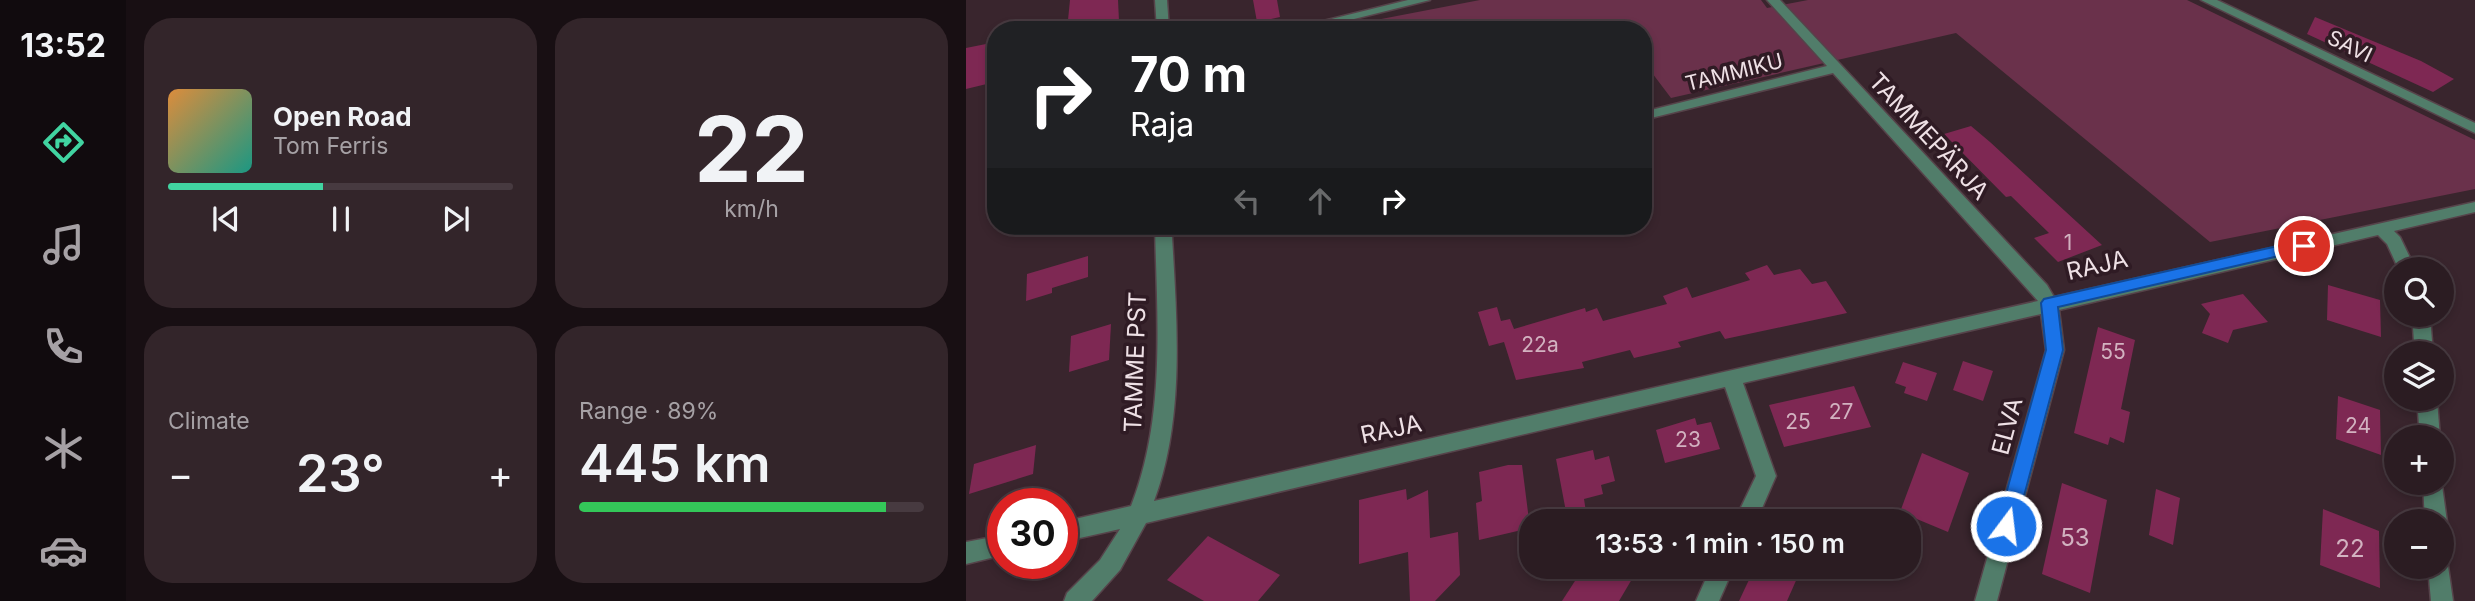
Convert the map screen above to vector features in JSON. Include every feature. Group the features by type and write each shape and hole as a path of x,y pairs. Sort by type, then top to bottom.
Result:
{"street":[{"path":"1161,0 1162,21"},
{"path":"1332,21 1424,0"},
{"name":"TAMMEPÄRJA","path":"1773,0 2049,303"},
{"name":"SAVI","path":"2207,0 2475,129"},
{"name":"TAMMIKU","path":"1652,114 1835,68"},
{"name":"RAJA","path":"1078,528 1732,380 2049,303 2475,208"},
{"path":"2380,229 2394,241 2402,257"},
{"name":"TAMME PST","path":"1076,601 1112,563 1139,514 1153,475 1165,395 1163,235"},
{"name":"ELVA","path":"1986,601 2055,350 2049,303"},
{"path":"1732,380 1766,475 1751,509"},
{"path":"966,553 987,548"},
{"path":"1707,601 1717,579"},
{"path":"2440,579 2442,601"}],"shaded area":[{"path":"1480,0 1761,0 1767,8 1808,0 2187,0 2475,140 2475,189 2210,242 1956,33 1671,98 1652,73 1652,21 1371,21"}],"building":[{"path":"1070,0 1118,0 1119,21 1068,21"},
{"path":"1253,0 1277,0 1280,17 1257,21"},
{"path":"2315,17 2421,61 2454,79 2433,92 2307,34"},
{"path":"987,44 987,84 966,89 966,48"},
{"path":"1971,126 2102,245 2058,262 2034,238 2049,233 2011,196 2006,197 1944,134"},
{"path":"1088,256 1088,277 1052,288 1052,293 1026,301 1027,274"},
{"path":"1767,265 1774,275 1800,269 1812,284 1826,281 1847,313 1725,339 1720,331 1678,342 1681,347 1634,358 1630,350 1582,362 1584,368 1516,380 1504,342 1489,346 1478,312 1497,307 1501,321 1510,319 1514,329 1585,308 1586,312 1597,308 1603,321 1667,304 1663,296 1687,287 1692,298 1750,280 1745,273"},
{"path":"2328,285 2380,300 2381,337 2327,320"},
{"path":"2243,294 2268,322 2233,330 2228,343 2202,333 2210,314 2201,304"},
{"path":"1111,324 1109,360 1069,372 1071,336"},
{"path":"2098,327 2135,340 2121,409 2130,412 2124,443 2110,437 2108,445 2074,433"},
{"path":"1963,361 1993,371 1983,401 1953,390"},
{"path":"1903,362 1937,373 1927,401 1904,393 1906,387 1895,383"},
{"path":"1854,386 1871,427 1784,447 1769,405"},
{"path":"2338,396 2380,410 2381,455 2336,439"},
{"path":"1695,418 1697,425 1711,422 1720,449 1665,463 1656,430"},
{"path":"1036,445 1033,474 969,494 974,464"},
{"path":"1593,450 1595,460 1609,456 1615,481 1601,485 1603,494 1584,499 1586,509 1565,509 1556,459"},
{"path":"1922,453 1969,473 1948,532 1921,521 1921,509 1901,509"},
{"path":"1508,465 1522,465 1528,509 1519,509 1519,531 1479,540 1476,503 1482,501 1479,472"},
{"path":"2062,483 2107,500 2090,593 2042,574"},
{"path":"1406,489 1407,500 1428,490 1430,538 1458,532 1460,575 1435,601 1410,601 1408,552 1359,564 1359,500"},
{"path":"2156,489 2180,498 2173,545 2149,535"},
{"path":"2323,509 2379,531 2380,588 2320,565"},
{"path":"1208,536 1280,575 1258,601 1204,601 1167,580"},
{"path":"1576,579 1632,579 1619,601 1562,601"},
{"path":"1749,579 1797,579 1787,601 1739,601"}],"route":[{"path":"2006,526 2055,350 2049,303 2304,246"}]}
